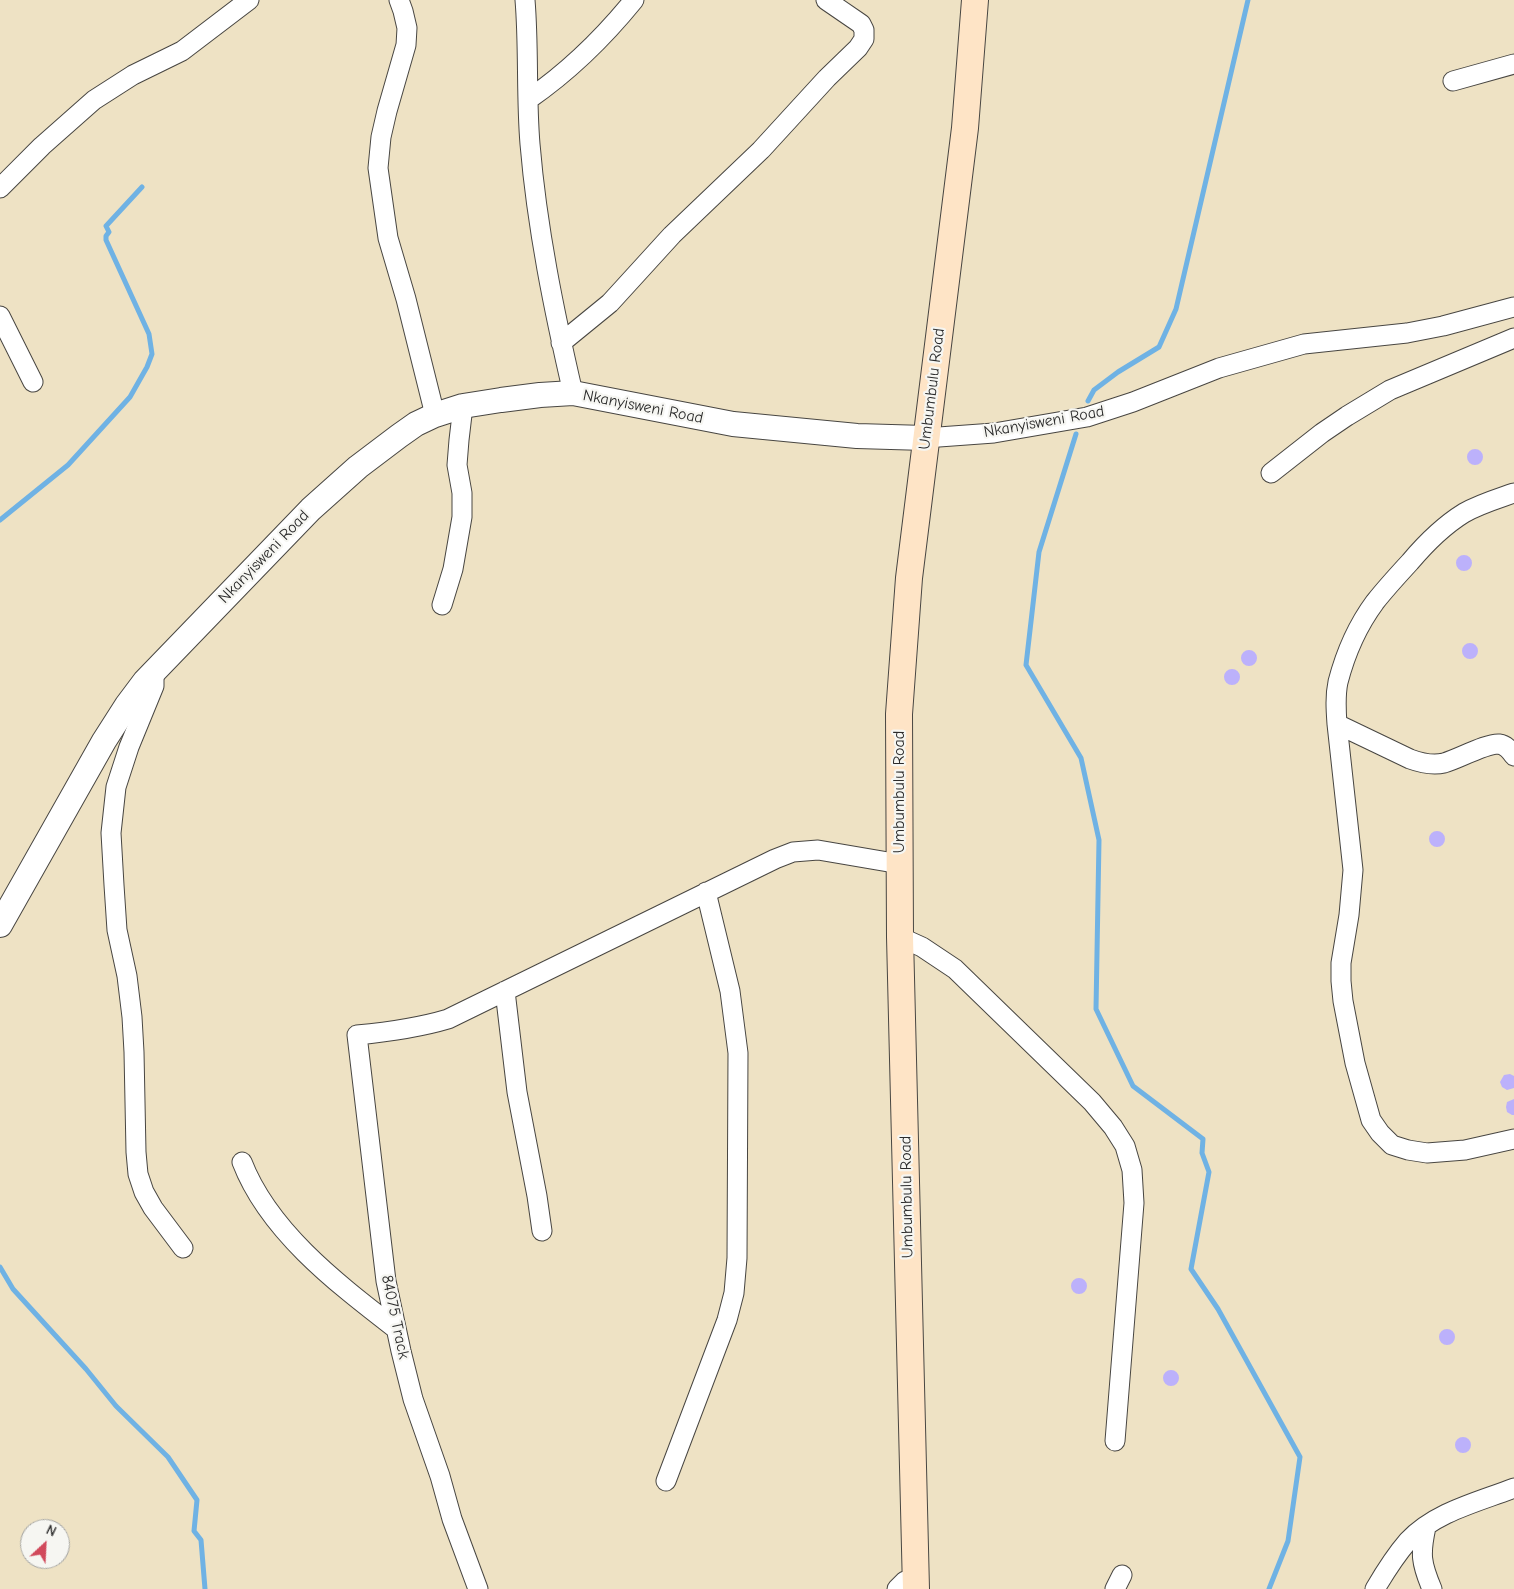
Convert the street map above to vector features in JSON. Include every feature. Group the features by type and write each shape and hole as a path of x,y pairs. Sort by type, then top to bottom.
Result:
{"main road":[{"name":"Umbumbulu Road","path":"909,1586 900,938 900,706 909,578 965,128 975,0"}],"street":[{"path":"0,188 42,146 94,100 133,75 182,51 249,0"},
{"path":"399,0 407,28 406,45 381,137 378,168 388,238 406,299 435,415"},
{"path":"525,0 529,64 530,144 540,232 561,343 573,394"},
{"path":"529,99 550,84 578,58 619,18 634,0"},
{"path":"561,343 610,303 672,235 761,150 827,78 858,48 864,39 864,30 861,24 826,0"},
{"path":"1453,81 1514,64"},
{"name":"Nkanyisweni Road","path":"0,925 104,741 127,705 154,670 311,508 372,456 416,424 435,415 463,406 540,395 573,394 733,424 858,436 925,438 994,433 1087,417 1134,402 1219,368 1295,346 1407,333 1443,326 1514,307"},
{"path":"0,316 34,382"},
{"path":"1271,472 1322,433 1390,390 1514,338"},
{"path":"442,605 459,545 462,518 462,493 457,465 463,406"},
{"path":"1514,493 1482,503 1463,514 1439,531 1420,550 1374,604 1359,630 1344,662 1336,700 1353,870 1350,915 1341,963 1341,981 1355,1063 1371,1120 1392,1145 1418,1151 1465,1150 1514,1139"},
{"path":"154,670 154,686 129,747 116,787 111,833 113,876 117,930 132,1017 138,1174 144,1192 153,1208 183,1248"},
{"path":"1337,724 1410,760 1431,764 1442,763 1496,744 1506,747 1514,756"},
{"path":"542,1231 517,1092 505,991 706,892 793,852 818,850 900,864"},
{"path":"666,1481 728,1320 734,1292 737,1258 738,1053 730,991 706,892"},
{"path":"900,938 922,947 955,969 1092,1102 1125,1146 1132,1170 1134,1203 1116,1441"},
{"name":"84075 Track","path":"478,1589 452,1518 440,1476 413,1399 396,1328 386,1281 357,1035 429,1025 448,1019 505,991"},
{"path":"242,1162 257,1193 284,1230 306,1254 396,1328"},
{"path":"1376,1589 1398,1553 1409,1540 1441,1516 1514,1488"},
{"path":"1426,1527 1421,1547 1422,1561 1432,1589"}],"building":[{"path":"1472,449 1478,449 1483,454 1481,463 1472,465 1467,460 1467,454"},
{"path":"1461,555 1467,555 1472,560 1470,569 1461,571 1456,566 1456,560"},
{"path":"1467,643 1473,643 1478,648 1476,657 1467,659 1462,654 1462,648"},
{"path":"1246,650 1252,650 1257,655 1255,664 1246,666 1241,661 1241,655"},
{"path":"1229,669 1235,669 1240,674 1238,683 1229,685 1224,680 1224,674"},
{"path":"1434,831 1440,831 1445,836 1443,845 1434,847 1429,842 1429,836"},
{"path":"1510,1074 1514,1076 1514,1088 1507,1090 1502,1087 1500,1082 1504,1075"},
{"path":"1514,1099 1514,1115 1512,1115 1507,1112 1506,1107 1507,1102"},
{"path":"1076,1278 1082,1278 1087,1283 1085,1292 1076,1294 1071,1289 1071,1283"},
{"path":"1444,1329 1450,1329 1455,1334 1453,1343 1444,1345 1439,1340 1439,1334"},
{"path":"1168,1370 1174,1370 1179,1375 1177,1384 1168,1386 1163,1381 1163,1375"},
{"path":"1460,1437 1466,1437 1471,1442 1469,1451 1460,1453 1455,1448 1455,1442"}],"waterway":[{"path":"1088,401 1094,390 1118,372 1159,347 1176,309 1248,0"},
{"path":"0,520 68,465 130,397 147,367 152,354 149,334 106,240 109,232 106,226 142,187"},
{"path":"1076,434 1039,552 1026,665 1081,758 1099,840 1096,1009 1133,1086 1203,1139 1202,1153 1209,1172 1191,1269 1218,1309 1300,1457 1288,1541 1269,1589"},
{"path":"0,1267 13,1289 86,1369 116,1406 168,1457 197,1500 194,1531 201,1540 205,1589"}]}
